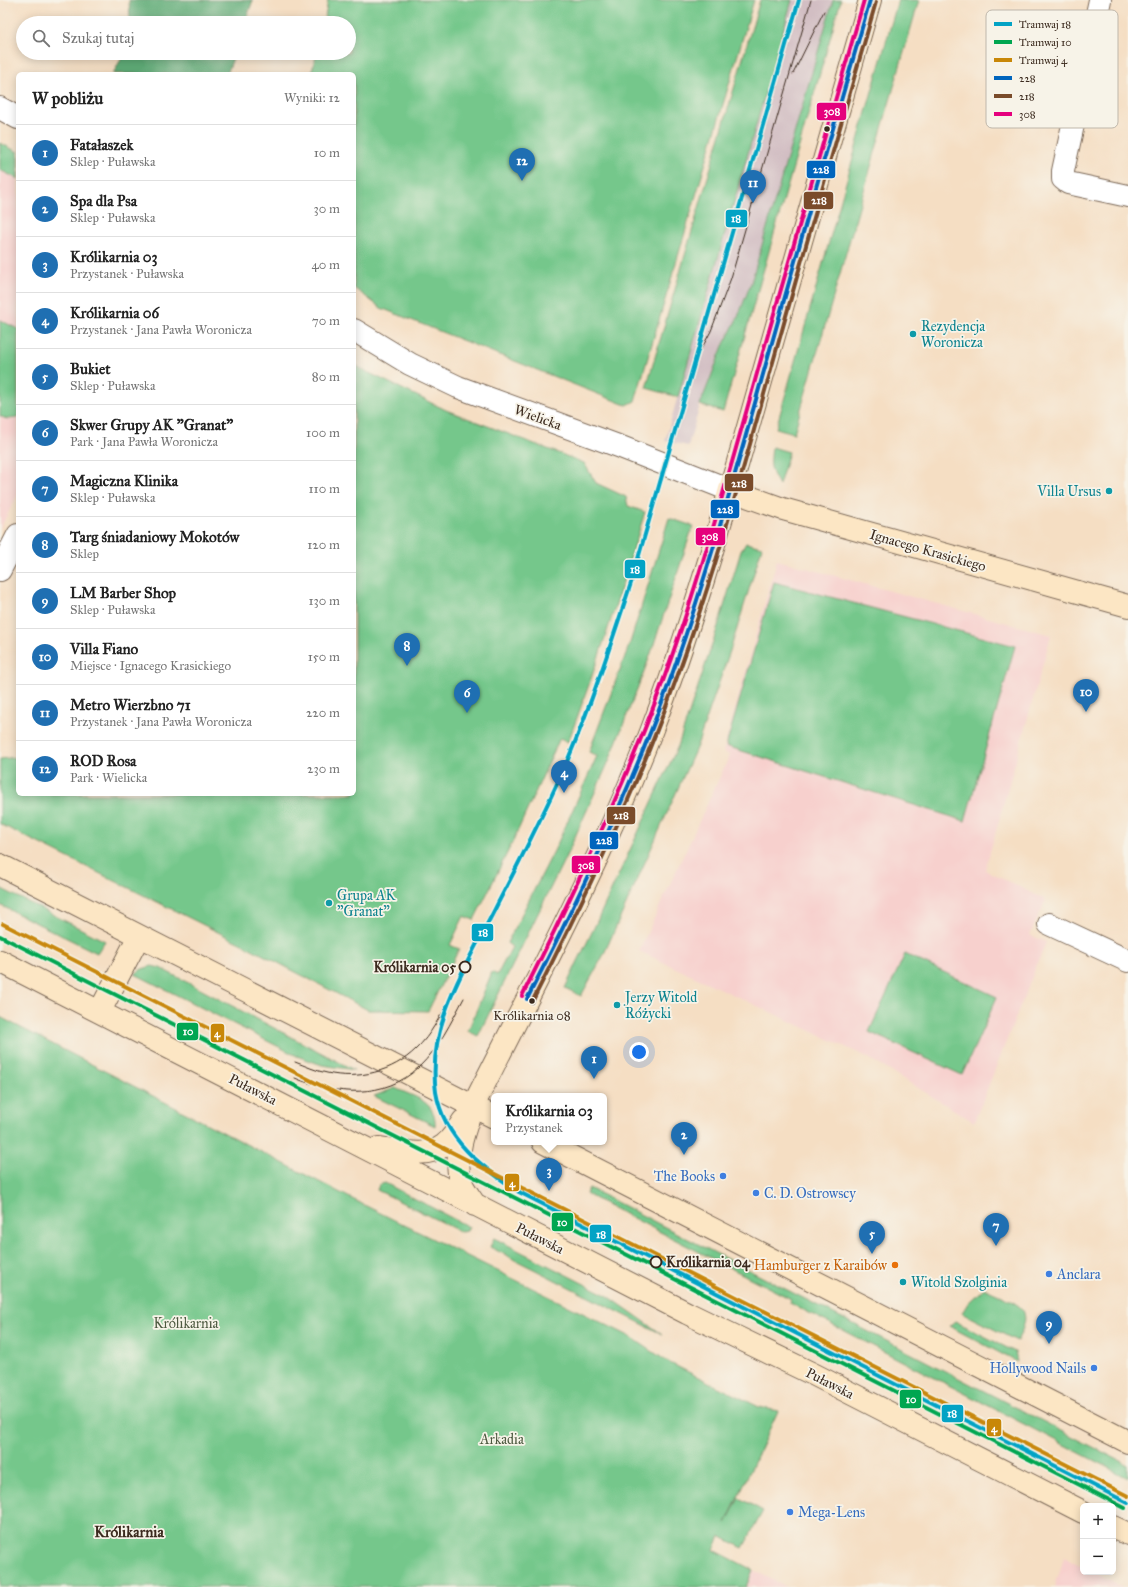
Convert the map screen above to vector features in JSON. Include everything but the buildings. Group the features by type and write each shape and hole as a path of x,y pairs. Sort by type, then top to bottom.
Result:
{"main road":[{"path":"365,1147 421,1153 436,1150 450,1140 473,1106 560,934 615,818 677,660 711,555 870,0"},
{"name":"Ignacego Krasickiego","path":"730,490 783,509 1128,606"},
{"path":"0,865 491,1115"},
{"path":"100,1012 139,936"},
{"name":"Puławska","path":"0,960 475,1205 687,1313 815,1375 1080,1510"},
{"path":"473,1106 460,1146 459,1162 461,1182 475,1205"},
{"path":"549,1145 1128,1442"},
{"path":"1116,1528 1128,1534"}],"street":[{"path":"1098,10 1100,0"},
{"path":"0,108 16,117"},
{"path":"1072,128 1062,171 1063,179 1068,183 1128,196"},
{"name":"Wielicka","path":"356,331 381,348 410,364 458,387 621,447 730,490"},
{"path":"0,570 16,539"},
{"path":"1049,924 1128,961"}],"shaded area":[{"path":"792,0 833,0 751,283 738,317 723,345 712,373 700,405 688,446 665,441"},
{"path":"0,143 16,151 16,498 0,529"},
{"path":"777,560 1051,635 985,870 1046,900 1030,935 1046,942 974,1122 867,1057 639,951 730,755 723,752"},
{"path":"1064,1557 1080,1565 1080,1575 1099,1575 1123,1587 1055,1587"},
{"path":"753,1570 787,1587 746,1587"}],"green space":[{"path":"129,0 253,0 247,16 130,16"},
{"path":"328,0 754,0 635,401 627,405 623,404 381,308 356,289 356,72 312,72 315,60 356,60 356,16 325,16"},
{"path":"760,0 792,0 678,397 646,388"},
{"path":"833,0 841,0 723,412 700,405 723,346 738,317 751,283"},
{"path":"898,0 919,0 794,433 776,428"},
{"path":"120,60 232,60 228,72 114,72"},
{"path":"0,143 16,151 16,178 0,170"},
{"path":"0,320 16,328 16,417 7,419 0,416"},
{"path":"356,365 446,410 584,463 596,483 626,497 628,506 645,512 599,656 568,742 560,738 514,839 474,920 464,916 450,945 459,949 428,1011 368,1010 246,946 0,824 0,759 16,757 16,796 356,796"},
{"path":"772,447 789,452 779,485 773,475 771,467"},
{"path":"669,518 693,526 650,656 609,761 570,848 478,1036 468,1031 492,972 497,975 512,947 507,943 555,849 597,756 589,752 630,643"},
{"path":"746,543 762,547 731,648 697,746 603,956 581,996 565,988 678,746 713,642 741,551"},
{"path":"774,582 1015,646 965,821 726,746"},
{"path":"0,888 105,941 97,953 0,905"},
{"path":"905,954 997,997 962,1075 869,1032"},
{"path":"152,966 160,968 354,1070 322,1065 297,1056 135,974 142,969"},
{"name":"Arkadia","path":"0,1017 362,1204 631,1337 668,1362 759,1407 778,1411 726,1523 739,1498 763,1511 743,1548 720,1536 714,1550 753,1570 746,1587 0,1587"},
{"path":"395,1088 417,1097 428,1105 435,1118 435,1126 374,1096"},
{"path":"385,1183 469,1227 467,1231 461,1232 377,1190 379,1185"},
{"path":"589,1188 1128,1465 1128,1478 790,1303 791,1299 586,1194"},
{"path":"494,1238 608,1296 662,1334 490,1247"},
{"path":"984,1288 1013,1302 1022,1309 1025,1316 1024,1324 1017,1341 962,1313 968,1303"},
{"path":"955,1321 1015,1352 1017,1362 949,1326"}],"tram line":[{"name":"18","path":"799,0 631,583 616,629 566,764 533,834 452,994 437,1042 435,1066 436,1092 440,1109 456,1138 479,1162 519,1192 1128,1503"},
{"path":"695,361 711,331 731,278 811,0"},
{"path":"793,74 824,11"},
{"name":"4","path":"3,924 1128,1496"},
{"name":"10","path":"0,936 1125,1508"},
{"path":"295,1062 319,1071 339,1075 363,1075 386,1069 407,1057 421,1044 435,1025 450,998"},
{"path":"295,1078 310,1084 343,1091 375,1089 391,1085 406,1078 433,1052 464,998"}],"transit line":[{"name":"308","path":"522,996 577,884 612,808 644,731 674,650 739,438 864,0"},
{"name":"228","path":"527,999 583,887 618,811 650,733 680,652 745,439 870,0"},
{"name":"218","path":"532,1002 570,927 623,813 670,696 700,612 751,441 812,222 876,2"}],"place":[{"name":"ROD Rosa","path":"522,181"},
{"name":"Metro Wierzbno 71","path":"753,203"},
{"name":"Rezydencja Woronicza","path":"913,334"},
{"name":"Villa Ursus","path":"1109,491"},
{"name":"Targ śniadaniowy Mokotów","path":"407,666"},
{"name":"Villa Fiano","path":"1086,712"},
{"name":"Skwer Grupy AK \"Granat\"","path":"467,713"},
{"name":"Królikarnia 06","path":"564,793"},
{"name":"Grupa AK \"Granat\"","path":"329,903"},
{"name":"Królikarnia 05","path":"465,967"},
{"name":"Królikarnia 08","path":"532,1001"},
{"name":"Jerzy Witold Różycki","path":"617,1005"},
{"name":"Fatałaszek","path":"594,1079"},
{"name":"Spa dla Psa","path":"684,1155"},
{"name":"The Books","path":"723,1176"},
{"name":"Królikarnia 03","path":"549,1191"},
{"name":"C. D. Ostrowscy","path":"756,1193"},
{"name":"Magiczna Klinika","path":"996,1246"},
{"name":"Bukiet","path":"872,1254"},
{"name":"Królikarnia 04","path":"656,1262"},
{"name":"Hamburger z Karaibów","path":"895,1265"},
{"name":"Anclara","path":"1049,1274"},
{"name":"Witold Szolginia","path":"903,1282"},
{"name":"LM Barber Shop","path":"1049,1344"},
{"name":"Hollywood Nails","path":"1094,1368"},
{"name":"Mega-Lens","path":"790,1512"}],"district":[{"name":"Królikarnia","path":"129,1532"}]}
